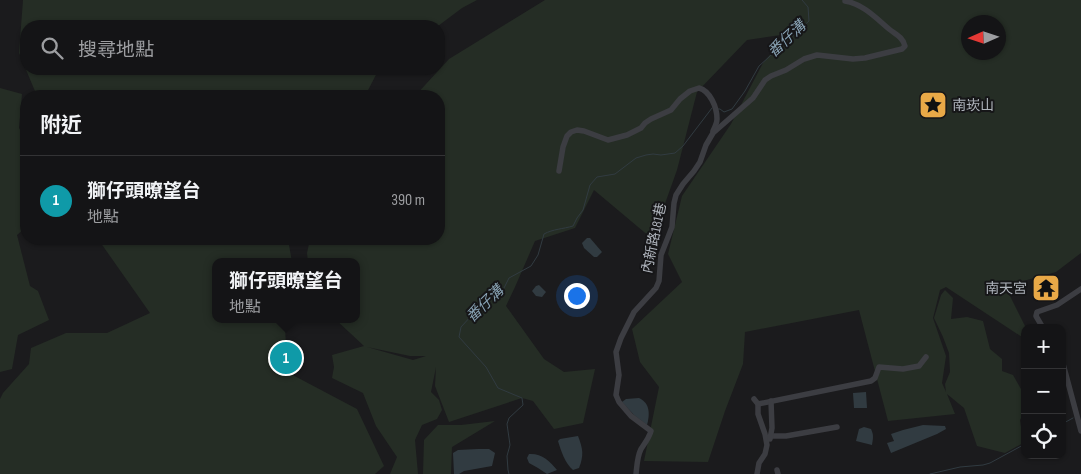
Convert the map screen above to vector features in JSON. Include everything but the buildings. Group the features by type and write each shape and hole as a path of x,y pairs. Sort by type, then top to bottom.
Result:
{"street":[{"name":"內新路181巷","path":"636,474 641,448 648,440 651,431 631,416 619,402 616,395 619,375 616,352 620,338 634,312 656,288 659,281 661,255 672,227 676,195 700,162 712,133 753,98 765,80 771,76 812,56 865,58 902,49 905,46 904,41 899,36 874,15 852,2 845,1"},
{"path":"559,171 563,147 571,132 577,130 584,131 608,140 627,135 641,128 651,119 672,110 680,99 690,91 699,88 705,91 714,104 717,121 712,133"},
{"path":"1041,324 1036,316 1037,312 1056,305 1081,289"},
{"path":"757,474 759,462 766,454 767,442 756,401 771,401 871,381 875,378 879,366 903,369 919,366 926,357"},
{"path":"1064,369 1081,432"},
{"path":"767,442 771,438 771,401"},
{"path":"771,436 786,436 837,427"}],"shaded area":[{"path":"23,0 477,0 445,21 21,20"},
{"path":"545,0 1081,0 1081,253 1056,272 1005,286 1024,324 1021,324 1021,336 946,287 940,290 933,318 946,356 942,383 946,392 945,384 950,372 949,353 934,318 941,295 945,290 953,298 951,319 967,317 983,321 990,349 1002,359 1002,371 1013,375 1021,389 1021,444 1005,453 977,446 964,408 947,394 955,414 888,421 859,310 745,332 743,364 708,462 644,461 659,387 640,362 632,329 682,282 668,254 682,196 731,124 763,63 787,34 747,40 697,92 677,170 662,212 650,237 594,190 575,228 535,241 506,306 544,359 564,372 595,369 583,423 554,429 533,401 522,398 449,422 435,386 436,367 431,392 439,400 442,410 437,419 422,425 415,440 418,474 390,474 397,457 376,426 363,393 332,378 334,367 332,355 364,346 339,323 360,323 360,258 308,258 307,253 309,245 445,245 445,90 421,90 434,75 445,75 445,63 449,59","holes":["367,347 410,356 426,356 413,360"]},
{"path":"28,75 376,75 368,90 34,90"},
{"path":"0,88 20,93 20,232 17,235 30,286 38,291 49,320 18,335 12,369 0,372"},
{"path":"587,238 590,238 602,252 597,257 594,257 584,248 582,243"},
{"path":"102,245 289,245 291,258 212,258 212,323 286,323 287,372 357,409 384,466 375,474 0,474 0,399 3,393 29,364 31,348 66,333 107,333 150,313"},
{"path":"539,285 546,292 542,297 536,296 532,291"},
{"path":"866,392 867,408 854,408 853,393"},
{"path":"639,398 643,400 648,409 647,425 622,402 626,399"},
{"path":"495,421 452,447 451,474 423,474 424,440 438,425 461,425"},
{"path":"923,425 945,426 946,429 891,453 887,443 894,441 891,434"},
{"path":"864,427 871,429 873,435 872,445 856,441 859,429"},
{"path":"578,436 582,448 582,459 579,468 573,470 562,453 558,441"},
{"path":"489,449 495,453 492,466 454,474 453,453 458,450"},
{"path":"529,454 545,458 557,470 547,474 529,463 527,458"}],"waterway":[{"name":"番仔溝","path":"718,109 724,112 732,109 759,66 809,21 808,7 802,0"},
{"name":"番仔溝","path":"509,474 507,456 510,445 507,424 509,418 523,405 522,398 498,388 486,367 459,337 461,327 484,302 502,292 509,278 531,266 538,255 544,234 573,226 583,210 590,185 597,177 615,174 636,158 653,154 675,153 683,146 712,108"},
{"path":"1066,422 1073,418"},
{"path":"930,474 990,463 1021,446"}],"place":[{"name":"南崁山","path":"933,105"},
{"name":"南天宮","path":"1046,288"},
{"name":"獅仔頭暸望台","path":"286,358"}]}
